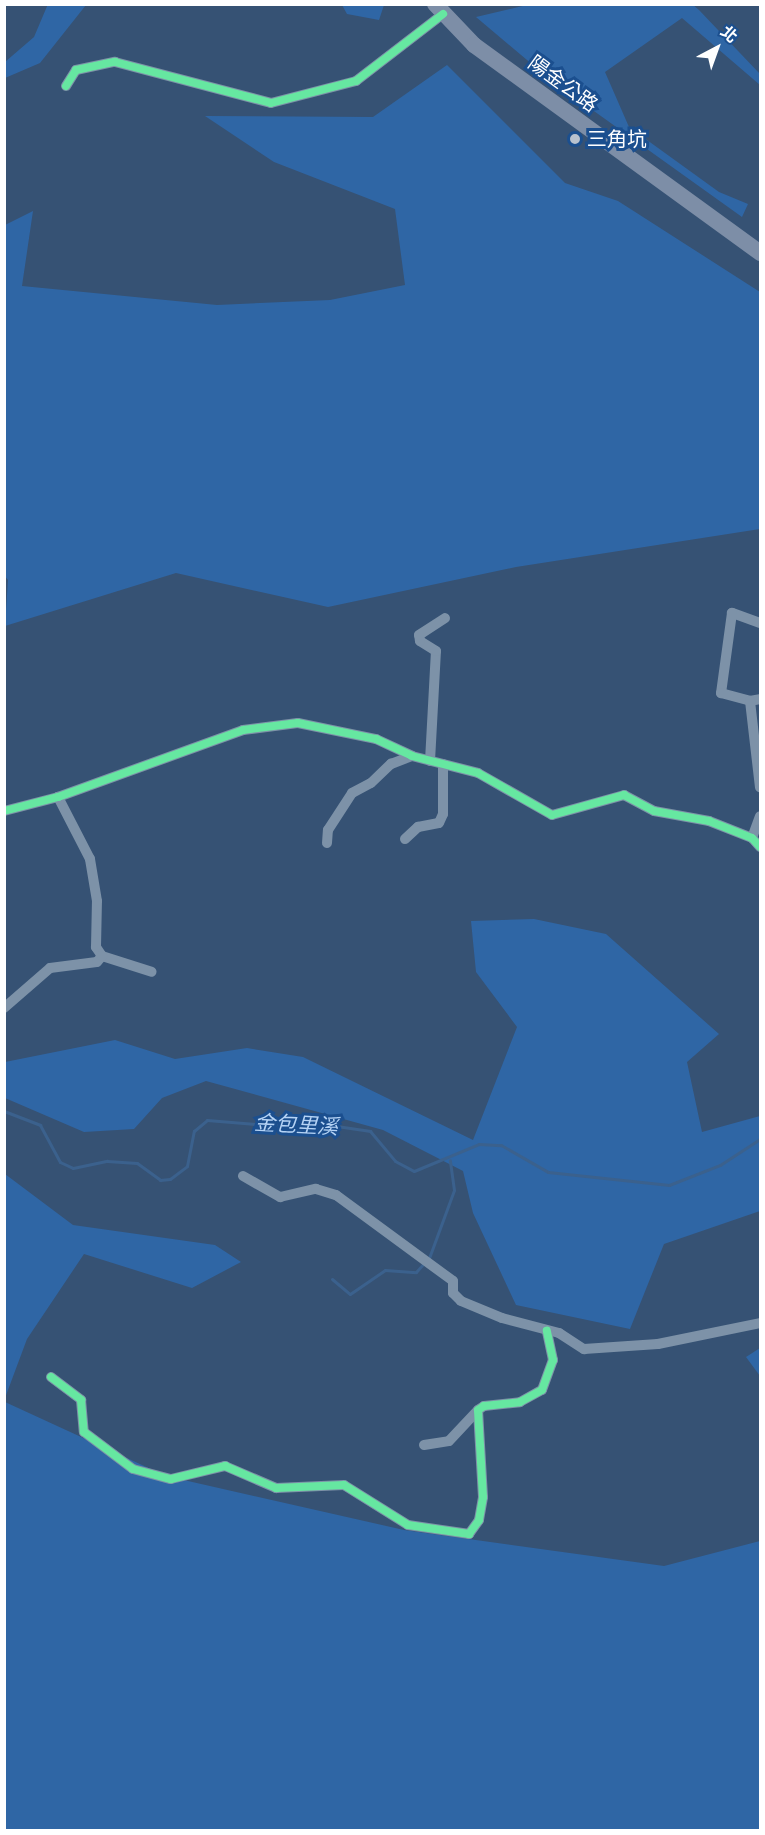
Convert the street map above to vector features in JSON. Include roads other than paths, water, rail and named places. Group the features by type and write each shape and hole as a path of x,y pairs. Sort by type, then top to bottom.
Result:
{"main road":[{"name":"陽金公路","path":"439,9 474,45 760,253"}],"street":[{"path":"66,86 76,69 116,63 271,103 356,81 439,9"},
{"path":"760,623 732,613 721,693 755,700 760,787"},
{"path":"430,761 436,651 420,641 419,635 445,618"},
{"path":"4,811 58,797 224,736 298,723 376,739 412,756 478,773 552,815 624,795 654,811 709,821 752,838 760,847"},
{"path":"327,843 328,830 352,793 371,783 391,764 412,756"},
{"path":"405,839 418,827 439,823 443,814 443,764"},
{"path":"58,797 90,858 97,901 96,947 102,956 152,972"},
{"path":"752,838 760,816"},
{"path":"4,1008 50,968 97,962 102,956"},
{"path":"243,1176 280,1197 325,1190 429,1267 453,1281 453,1293 461,1300 502,1318 558,1333 572,1345 598,1350 658,1344 760,1323"},
{"path":"424,1445 449,1441 484,1406 520,1402 542,1390 553,1360 547,1331"},
{"path":"51,1377 81,1400 84,1432 133,1469 171,1479 225,1466 276,1488 344,1485 408,1525 469,1534 479,1520 483,1497 478,1410"}],"waterway":[{"name":"金包里溪","path":"4,1111 40,1125 60,1162 73,1168 107,1161 137,1163 160,1180 170,1179 187,1166 194,1131 207,1120 269,1125 316,1123 370,1131 395,1161 414,1171 479,1144 501,1145 548,1172 669,1185 720,1165 760,1139"},
{"path":"429,1258 454,1190 450,1160"},
{"path":"332,1279 350,1294 385,1270 416,1272 424,1263"}],"place":[{"name":"三角坑","path":"575,139"}]}
